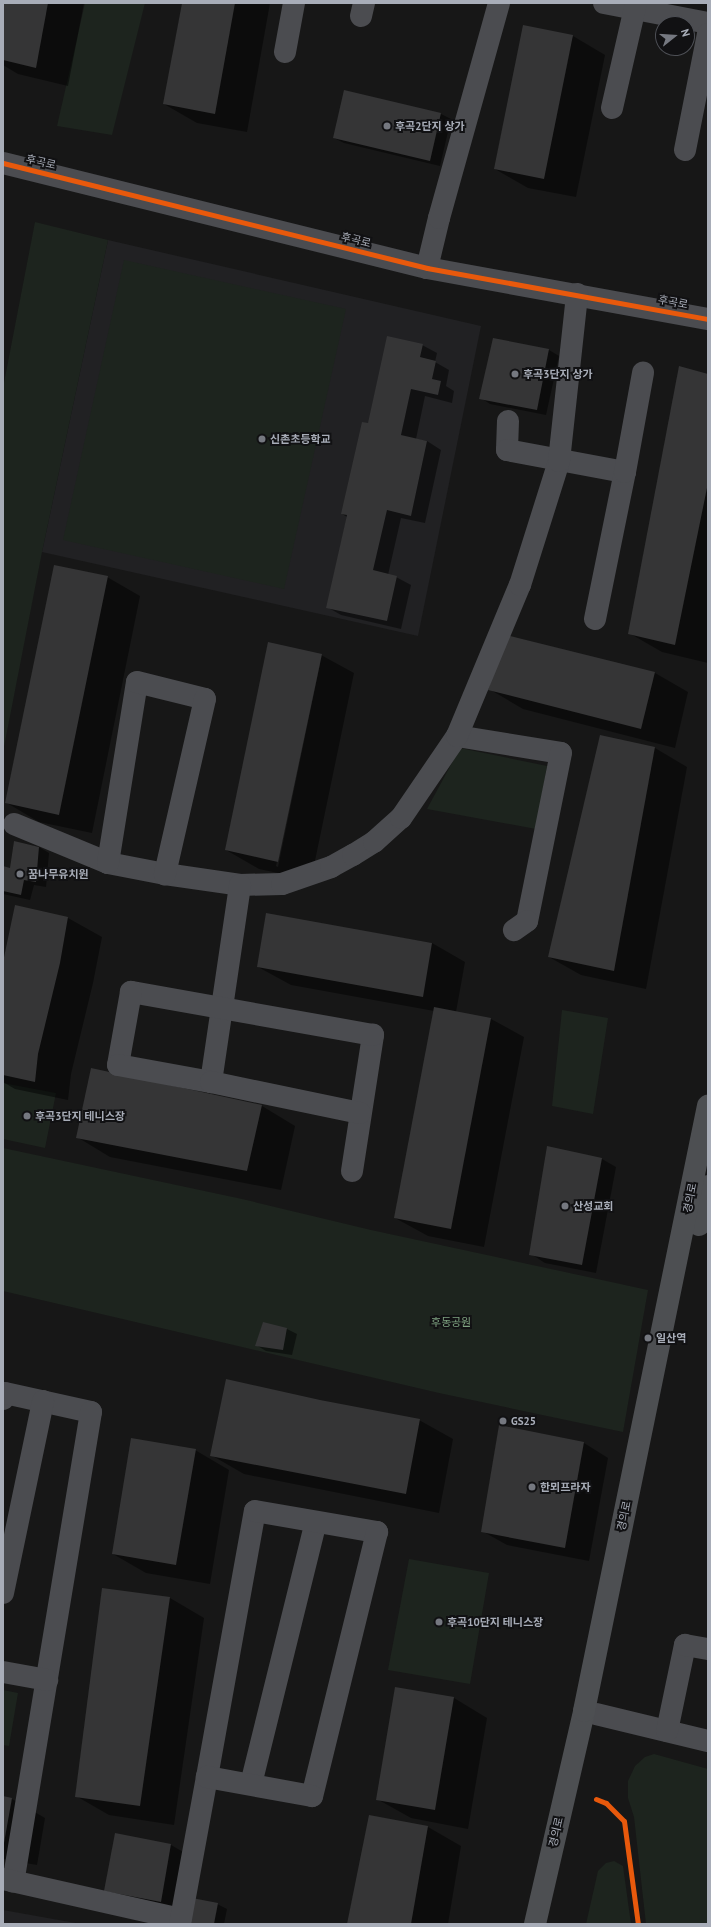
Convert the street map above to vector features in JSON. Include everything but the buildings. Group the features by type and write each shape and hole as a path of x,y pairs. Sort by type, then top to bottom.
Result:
{"main road":[{"name":"경의로","path":"535,1924 584,1711 708,1106"},
{"name":"경의로","path":"548,1924 596,1714 708,1186"}],"street":[{"path":"284,52 294,3"},
{"path":"427,268 439,218 499,3"},
{"path":"604,3 635,6 708,23"},
{"path":"612,108 635,6"},
{"path":"685,150 708,34"},
{"name":"후곡로","path":"3,164 427,268 708,318"},
{"path":"14,824 108,863 166,874 240,885 282,884 308,877 331,867 374,842 401,818 457,736 520,585 559,460 577,294"},
{"path":"595,619 625,472 643,373"},
{"path":"508,421 507,450 625,472"},
{"path":"108,863 137,682 205,699 166,874"},
{"path":"457,736 561,753 527,922 514,930"},
{"path":"211,1082 240,885"},
{"path":"352,1171 373,1035 131,992 118,1065 211,1082 360,1113"},
{"path":"3,1399 4,1392 91,1412 47,1680 8,1881 181,1921 255,1511 377,1532 312,1796 207,1777"},
{"path":"3,1593 43,1401"},
{"path":"252,1784 316,1522"},
{"path":"667,1731 685,1645 708,1649"},
{"path":"3,1672 47,1680"},
{"path":"596,1714 708,1741"}],"shaded area":[{"name":"신촌초등학교","path":"108,240 481,326 418,636 42,552"},
{"path":"3,1910 81,1924 3,1924"}],"green space":[{"path":"85,3 145,3 112,135 57,126"},
{"path":"35,222 108,240 42,552 3,752 3,388"},
{"path":"124,260 346,309 284,589 63,540"},
{"path":"460,748 547,766 536,829 427,809"},
{"path":"562,1010 608,1018 593,1114 552,1106"},
{"name":"후곡3단지 테니스장","path":"3,1083 56,1093 45,1148 3,1139"},
{"name":"후동공원","path":"3,1148 242,1199 371,1230 648,1290 623,1432 439,1393 3,1291"},
{"name":"후곡10단지 테니스장","path":"409,1559 489,1573 470,1684 388,1670"},
{"path":"3,1690 18,1693 9,1746 3,1745"},
{"path":"654,1754 708,1769 708,1924 646,1924 634,1817 628,1798 628,1781 635,1766 645,1757"},
{"path":"614,1861 623,1866 631,1924 586,1924 598,1871 606,1863"}],"cycle path":[{"path":"3,163 427,268 708,319"},
{"path":"596,1799 606,1803 624,1821 638,1924"}],"place":[{"name":"후곡2단지 상가","path":"387,126"},
{"name":"후곡3단지 상가","path":"515,374"},
{"name":"신촌초등학교","path":"262,439"},
{"name":"꿈나무유치원","path":"20,874"},
{"name":"후곡3단지 테니스장","path":"27,1116"},
{"name":"산성교회","path":"565,1206"},
{"name":"일산역","path":"648,1338"},
{"name":"GS25","path":"503,1421"},
{"name":"한뫼프라자","path":"532,1487"},
{"name":"후곡10단지 테니스장","path":"439,1622"}]}
